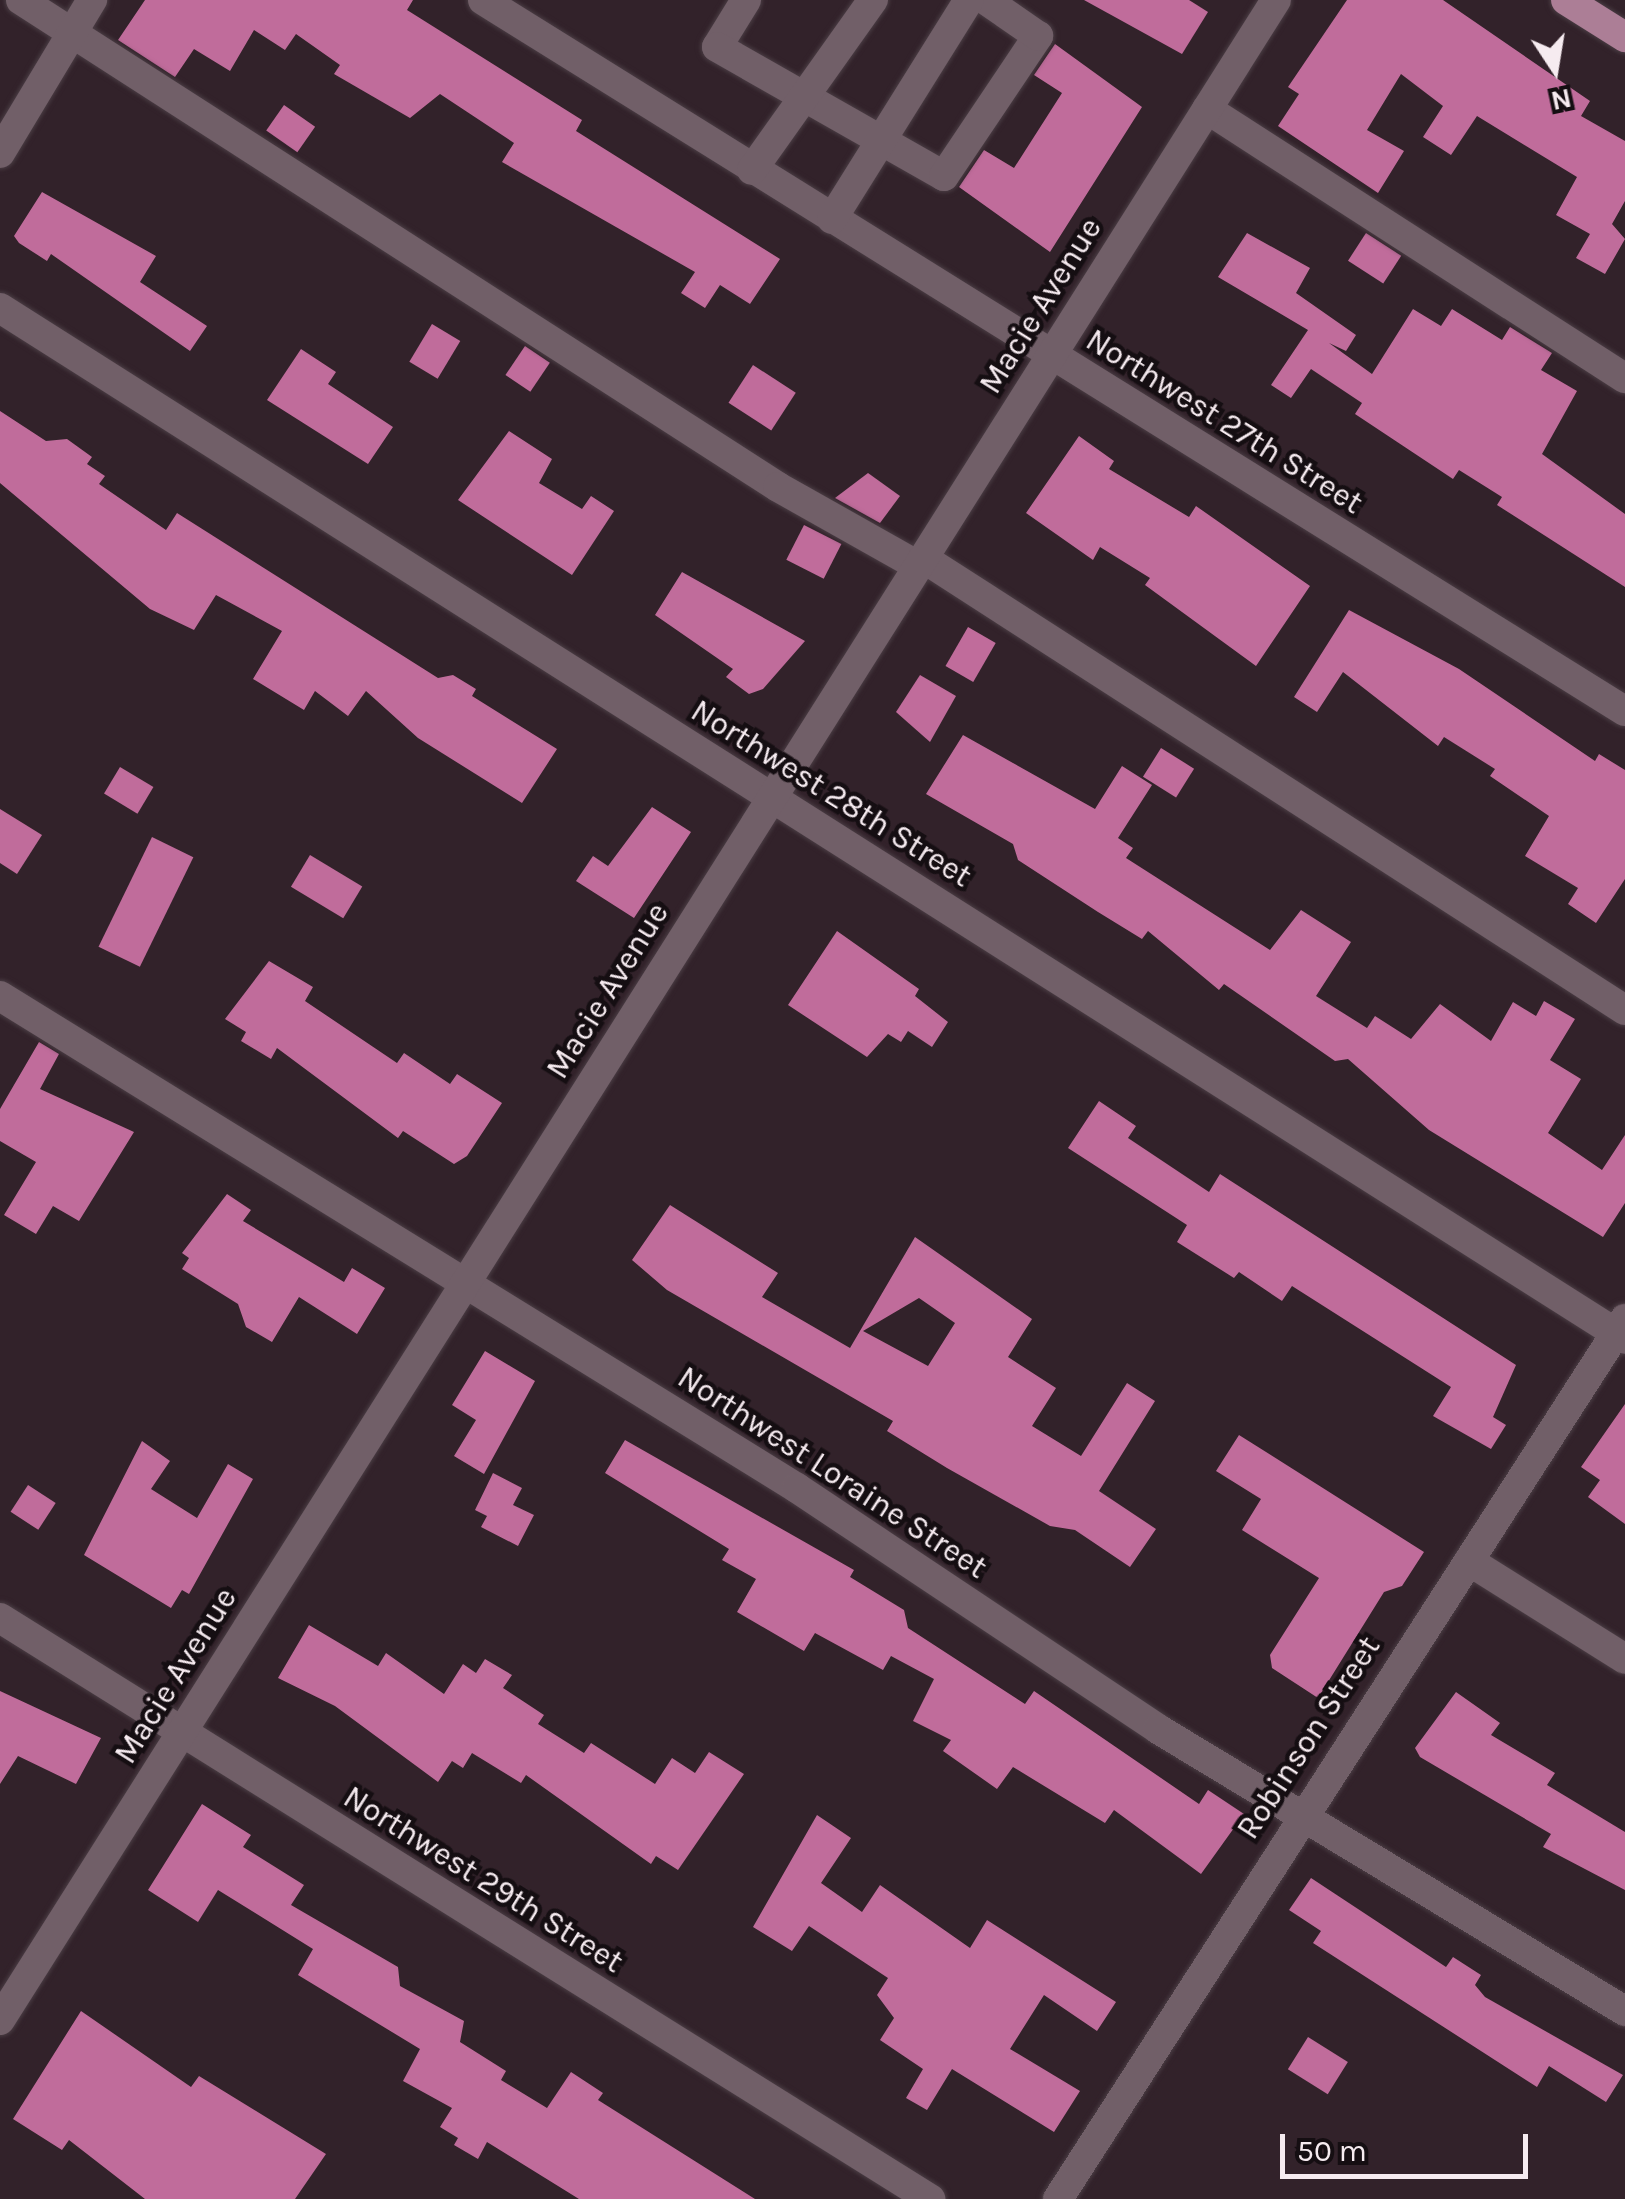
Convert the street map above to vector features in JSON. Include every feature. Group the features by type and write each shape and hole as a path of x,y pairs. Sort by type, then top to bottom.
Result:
{"main road":[{"path":"1566,0 1625,37"}],"street":[{"path":"21,0 778,487 920,562 1625,1010"},
{"path":"0,153 92,0"},
{"name":"Northwest 27th Street","path":"483,0 1625,711"},
{"path":"746,0 717,47 944,176 1038,36 986,0"},
{"path":"752,170 873,0"},
{"path":"832,219 969,0"},
{"name":"Macie Avenue","path":"0,2020 1276,0"},
{"path":"1207,109 1625,378"},
{"name":"Northwest 28th Street","path":"0,308 772,798 1622,1330"},
{"name":"Northwest Loraine Street","path":"0,996 466,1282 1299,1814 1625,2011"},
{"name":"Robinson Street","path":"1058,2199 1299,1814 1622,1330"},
{"path":"1469,1560 1625,1659"},
{"name":"Northwest 29th Street","path":"0,1618 930,2199"}],"building":[{"path":"145,0 413,0 407,10 582,120 576,131 780,259 750,304 720,285 705,308 681,293 695,272 502,162 514,143 440,94 410,118 334,74 340,65 296,34 285,50 254,30 230,71 194,49 175,77 118,40"},
{"path":"1084,0 1189,0 1208,12 1182,54"},
{"path":"1347,0 1443,0 1590,101 1581,116 1625,141 1625,201 1612,224 1625,239 1605,274 1576,258 1590,234 1556,215 1577,177 1477,116 1451,155 1423,137 1443,106 1401,74 1367,130 1404,151 1378,193 1278,126 1299,94 1288,87"},
{"path":"1055,44 1142,107 1050,252 959,187 984,150 1014,168 1062,93 1034,75"},
{"path":"284,105 315,127 297,152 266,130"},
{"path":"42,192 156,256 140,282 207,326 190,351 51,254 47,261 19,243 14,236"},
{"path":"1247,233 1310,268 1296,293 1356,335 1346,351 1329,343 1372,374 1413,309 1441,326 1452,309 1502,340 1510,327 1552,353 1541,370 1577,391 1542,454 1625,514 1625,587 1497,505 1502,497 1459,470 1453,479 1355,414 1362,403 1311,369 1291,398 1271,385 1308,330 1218,277"},
{"path":"1366,233 1401,256 1383,284 1348,261"},
{"path":"432,324 460,341 438,379 409,362"},
{"path":"525,346 550,363 530,392 505,375"},
{"path":"301,349 336,372 328,384 393,427 368,464 267,400"},
{"path":"753,365 796,393 771,431 728,403"},
{"path":"0,411 46,441 67,439 92,457 87,464 105,476 99,484 166,530 177,513 438,678 453,675 476,689 472,696 557,749 522,803 418,738 366,691 348,716 315,691 304,710 253,679 282,631 216,595 194,630 150,609 0,483"},
{"path":"509,431 552,459 539,483 582,509 591,496 614,511 572,575 458,500"},
{"path":"1079,436 1114,461 1109,469 1189,517 1196,506 1310,586 1256,666 1145,585 1150,578 1100,547 1093,560 1026,513"},
{"path":"868,473 900,496 880,523 835,498"},
{"path":"804,525 841,544 824,579 786,560"},
{"path":"682,572 805,641 763,689 749,694 726,677 733,669 655,615"},
{"path":"1349,610 1459,669 1595,761 1599,754 1625,770 1625,879 1596,923 1568,904 1578,888 1525,856 1549,816 1490,776 1495,769 1444,737 1438,746 1343,672 1317,712 1294,697"},
{"path":"968,627 996,643 973,682 946,666"},
{"path":"920,675 956,696 930,742 896,712"},
{"path":"963,735 1095,809 1122,766 1152,785 1118,838 1133,848 1126,858 1270,950 1301,910 1351,942 1316,996 1367,1028 1375,1016 1411,1039 1440,1004 1491,1041 1513,1002 1536,1016 1544,1001 1575,1019 1550,1060 1581,1079 1548,1133 1602,1170 1625,1135 1625,1203 1603,1237 1429,1130 1348,1059 1335,1061 1224,984 1219,990 1148,931 1142,939 1098,912 1018,860 1013,844 926,794"},
{"path":"1161,748 1194,769 1176,798 1143,777"},
{"path":"120,767 153,787 137,814 104,794"},
{"path":"652,807 691,832 634,918 576,881 593,856 608,866"},
{"path":"0,809 42,835 17,874 0,863"},
{"path":"152,837 193,857 140,967 99,947"},
{"path":"310,855 362,886 343,918 291,887"},
{"path":"837,931 919,989 915,996 948,1022 932,1047 908,1031 901,1042 888,1034 867,1057 788,1005"},
{"path":"269,961 313,987 305,1001 397,1063 404,1053 450,1084 457,1074 502,1103 467,1156 454,1164 403,1131 398,1138 277,1048 271,1059 241,1041 246,1032 225,1019"},
{"path":"39,1042 59,1054 40,1089 134,1132 79,1221 53,1206 36,1234 4,1215 36,1162 0,1141 0,1109"},
{"path":"1099,1101 1136,1126 1128,1138 1209,1192 1220,1174 1516,1365 1493,1417 1506,1425 1491,1449 1433,1416 1451,1387 1292,1286 1282,1301 1239,1272 1234,1278 1177,1242 1187,1225 1068,1148"},
{"path":"227,1194 251,1210 243,1221 344,1282 352,1268 385,1288 357,1334 299,1297 272,1342 246,1327 238,1304 182,1269 189,1258 182,1253"},
{"path":"670,1205 778,1273 762,1297 850,1348 915,1237 1032,1319 1008,1357 1056,1388 1032,1426 1081,1456 1127,1383 1155,1401 1099,1491 1156,1529 1130,1567 1075,1530 1050,1526 887,1431 893,1421 667,1290 632,1260","holes":["919,1298 955,1323 928,1366 863,1331"]},
{"path":"485,1351 535,1381 484,1474 454,1456 476,1420 452,1405"},
{"path":"1625,1404 1625,1524 1588,1497 1600,1480 1581,1467"},
{"path":"1239,1435 1424,1552 1402,1586 1384,1592 1318,1698 1272,1668 1270,1655 1319,1578 1242,1530 1261,1499 1216,1471"},
{"path":"625,1440 854,1570 850,1577 904,1610 908,1628 1025,1704 1034,1691 1199,1804 1208,1790 1244,1814 1201,1874 1114,1810 1105,1823 1013,1767 997,1789 943,1751 951,1740 913,1721 934,1679 891,1656 883,1670 815,1633 804,1651 737,1612 756,1579 722,1560 729,1549 605,1473"},
{"path":"142,1441 170,1461 151,1489 197,1518 228,1464 253,1479 189,1594 182,1590 171,1608 84,1555"},
{"path":"493,1473 522,1488 513,1505 534,1515 518,1546 481,1527 487,1516 475,1510"},
{"path":"28,1485 56,1503 38,1530 11,1512"},
{"path":"309,1625 378,1666 386,1653 444,1694 463,1664 476,1673 485,1659 512,1675 503,1688 544,1715 538,1724 584,1753 591,1743 655,1784 672,1758 695,1773 709,1752 744,1774 678,1870 656,1856 651,1864 526,1775 521,1783 472,1753 463,1768 452,1761 438,1782 335,1706 278,1678"},
{"path":"0,1691 101,1738 76,1784 18,1756 0,1784"},
{"path":"1456,1692 1500,1723 1491,1735 1555,1773 1547,1785 1625,1832 1625,1890 1543,1847 1551,1834 1420,1757 1415,1748"},
{"path":"202,1804 251,1835 243,1847 304,1885 291,1905 398,1967 400,1986 464,2021 460,2042 506,2071 501,2080 547,2108 571,2072 603,2093 598,2100 755,2199 579,2199 487,2142 478,2159 454,2145 458,2138 440,2127 452,2108 403,2081 420,2049 298,1975 313,1949 218,1890 198,1922 148,1890"},
{"path":"817,1815 851,1838 821,1883 862,1912 880,1885 970,1948 987,1920 1116,2002 1097,2031 1044,1995 1010,2049 1080,2091 1054,2132 952,2069 927,2110 906,2098 923,2069 880,2040 894,2018 877,1995 888,1978 809,1926 792,1951 753,1927"},
{"path":"1311,1878 1446,1967 1453,1957 1481,1975 1475,1985 1485,1997 1623,2075 1606,2102 1549,2066 1537,2087 1313,1943 1321,1931 1289,1910"},
{"path":"81,2011 191,2087 199,2076 326,2154 295,2199 145,2199 69,2140 62,2150 13,2119"},
{"path":"1308,2037 1348,2062 1328,2094 1288,2069"}]}
